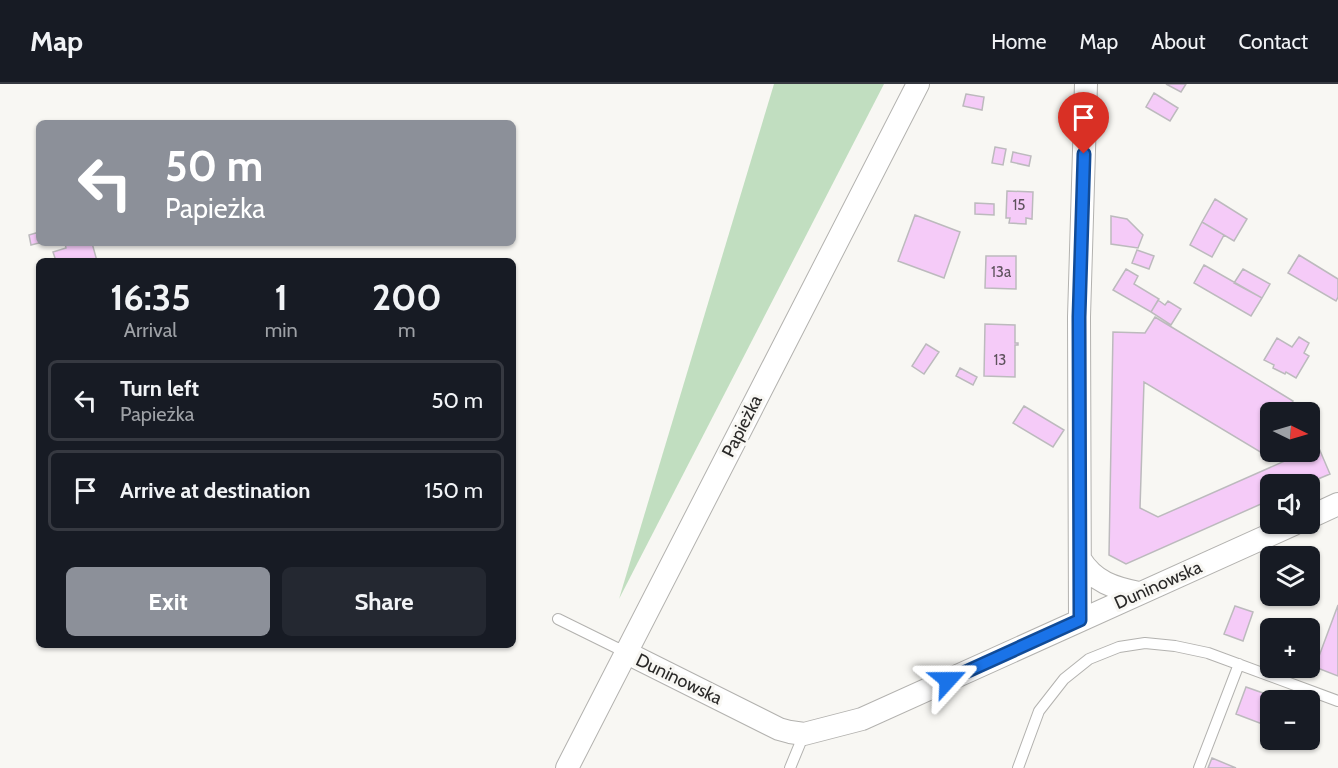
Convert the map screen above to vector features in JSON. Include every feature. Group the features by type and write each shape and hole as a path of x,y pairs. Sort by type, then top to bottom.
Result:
{"street":[{"name":"Papieżka","path":"567,768 918,84"},
{"path":"1080,620 1079,317 1086,84"},
{"path":"1320,512 1338,504"},
{"name":"Duninowska","path":"626,652 779,729 804,734 862,719 1272,534"},
{"path":"1080,559 1091,574 1102,581 1116,589 1139,593"}],"lane":[{"path":"558,619 626,652"},
{"path":"1018,768 1039,711 1064,679 1089,659 1119,648 1145,643 1208,653 1338,701"},
{"path":"1200,768 1239,664"},
{"path":"790,768 804,734"}],"green space":[{"path":"774,84 884,84 619,599"}],"building":[{"path":"1166,84 1186,84 1181,92"},
{"path":"1154,93 1178,108 1170,121 1146,107"},
{"path":"966,94 984,97 982,110 963,106"},
{"path":"995,147 1006,149 1003,165 992,163"},
{"path":"1013,152 1031,156 1029,166 1011,162"},
{"path":"1007,191 1033,192 1032,219 1026,218 1026,224 1009,223 1010,218 1006,218"},
{"path":"1215,199 1247,219 1234,241 1202,222"},
{"path":"975,203 994,204 994,215 975,214"},
{"path":"915,215 960,232 944,278 898,261"},
{"path":"1111,216 1127,219 1143,235 1138,248 1111,244"},
{"path":"1202,222 1224,235 1212,257 1190,245"},
{"path":"36,233 36,244 31,245 29,235"},
{"path":"66,246 93,246 96,258 55,258 53,252 66,248"},
{"path":"1137,250 1154,256 1149,269 1132,263"},
{"path":"1299,255 1338,279 1336,301 1288,273"},
{"path":"986,256 1016,256 1016,289 985,288"},
{"path":"1204,265 1262,298 1251,316 1194,283"},
{"path":"1126,269 1138,276 1134,284 1159,299 1151,312 1113,290"},
{"path":"1243,269 1270,284 1262,298 1234,283"},
{"path":"1158,300 1165,305 1168,301 1181,309 1171,325 1151,312"},
{"path":"1155,317 1293,401 1260,402 1260,452 1144,382 1140,508 1158,517 1282,462 1320,462 1320,451 1330,474 1320,478 1320,474 1260,474 1260,504 1126,564 1109,555 1113,332 1145,333"},
{"path":"985,324 1015,325 1015,343 1018,345 1015,345 1015,377 984,376"},
{"path":"1299,337 1309,343 1304,353 1309,356 1296,378 1273,368 1274,365 1264,360 1277,338 1292,347"},
{"path":"926,344 939,352 924,374 912,366"},
{"path":"960,368 977,377 973,385 956,376"},
{"path":"1024,406 1064,430 1053,447 1013,423"},
{"path":"1338,605 1338,676 1320,669 1320,654"},
{"path":"1235,606 1253,612 1243,641 1224,634"},
{"path":"1246,687 1260,692 1260,723 1236,714"},
{"path":"1212,758 1236,768 1208,768"}],"route":[{"path":"948,680 1080,620 1079,317 1084,154"}]}
